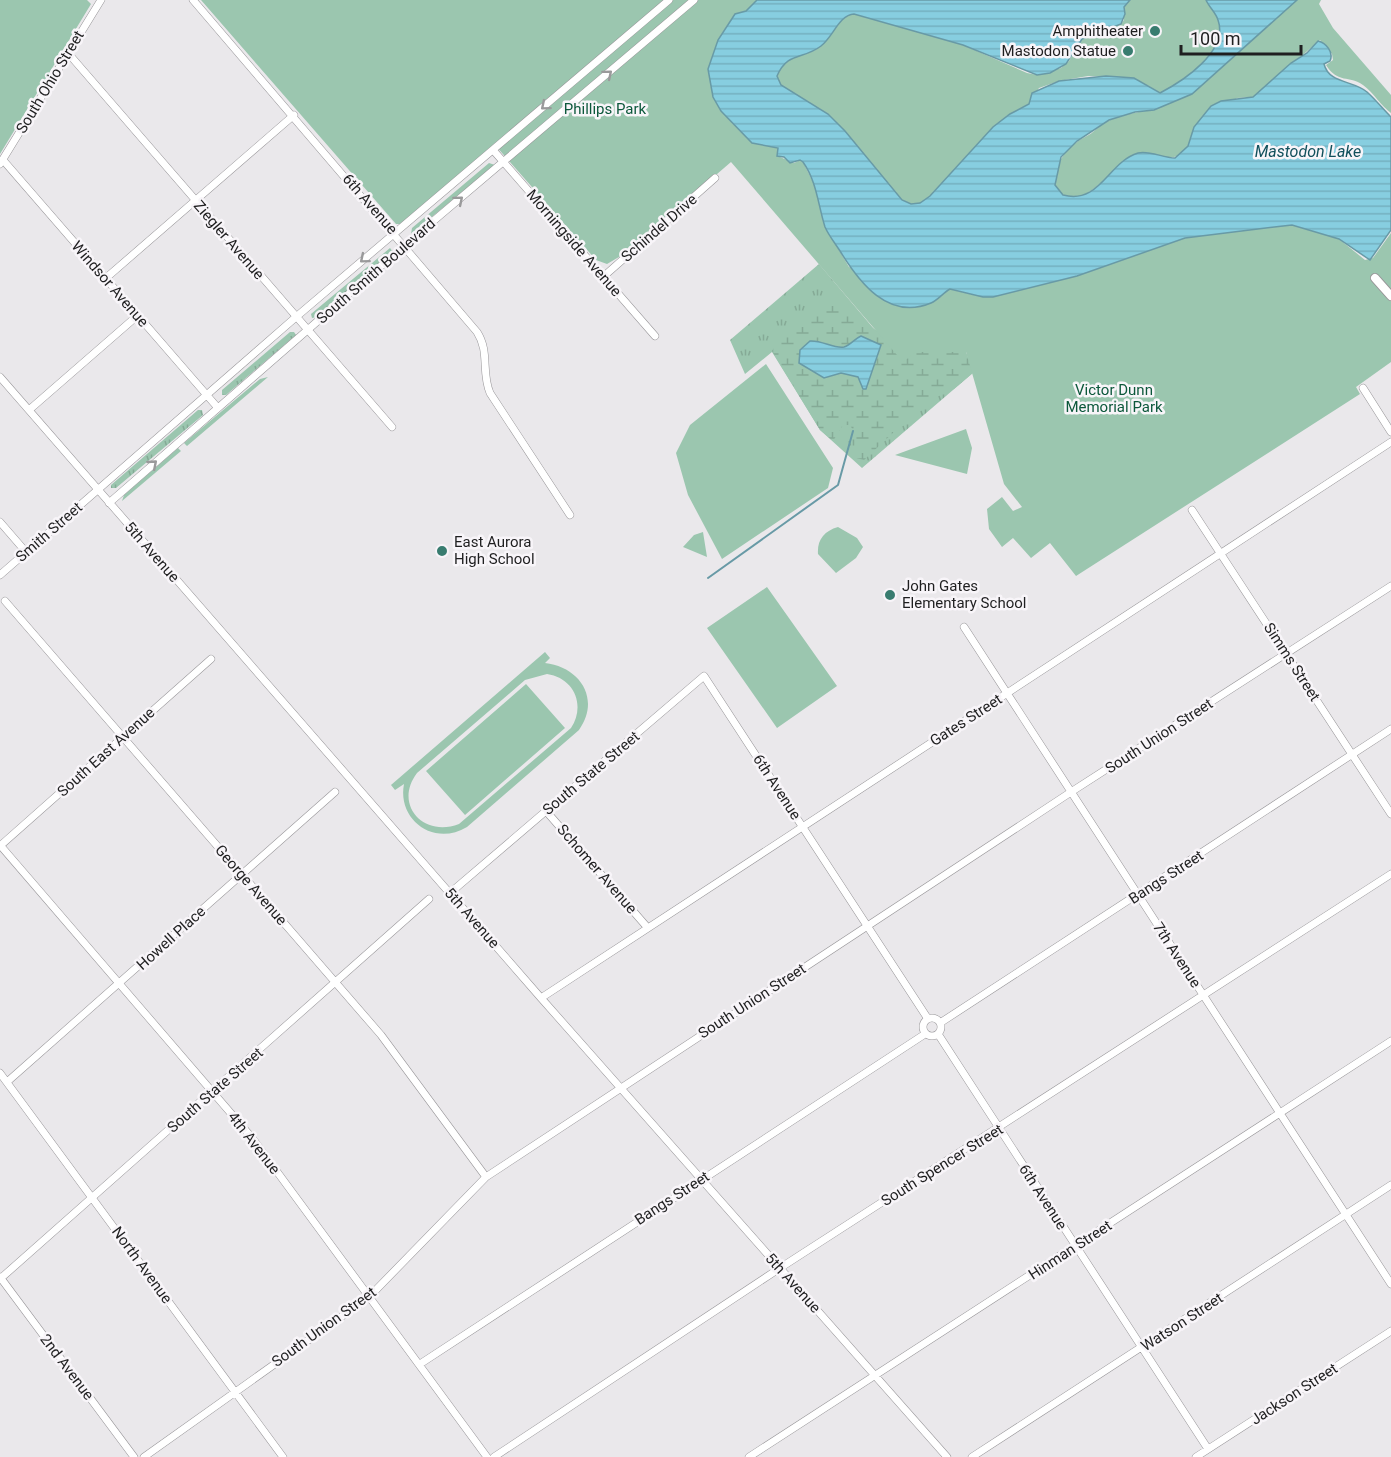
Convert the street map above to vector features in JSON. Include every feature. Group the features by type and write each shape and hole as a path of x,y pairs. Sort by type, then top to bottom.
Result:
{"street":[{"name":"South Ohio Street","path":"2,162 101,0"},
{"name":"6th Avenue","path":"193,0 395,233 484,343 484,374 490,393 570,516"},
{"name":"South Smith Boulevard","path":"97,489 669,0"},
{"name":"South Smith Boulevard","path":"109,503 405,245 694,0"},
{"path":"634,30 645,42"},
{"name":"Ziegler Avenue","path":"68,53 392,427"},
{"path":"106,278 294,115"},
{"name":"Morningside Avenue","path":"493,150 655,336"},
{"name":"Windsor Avenue","path":"2,162 218,408"},
{"name":"Schindel Drive","path":"603,277 715,178"},
{"path":"1375,278 1391,296"},
{"path":"29,410 137,316"},
{"name":"5th Avenue","path":"0,377 541,998 947,1457"},
{"path":"1363,388 1391,432"},
{"name":"Gates Street","path":"541,998 1391,442"},
{"name":"Smith Street","path":"0,575 97,489"},
{"name":"Simms Street","path":"1192,510 1391,814"},
{"path":"0,522 26,552"},
{"name":"South Union Street","path":"144,1457 369,1297 486,1177 1071,792 1391,586"},
{"name":"George Avenue","path":"4,601 381,1035 486,1177"},
{"name":"7th Avenue","path":"964,627 1391,1284"},
{"name":"South East Avenue","path":"0,846 211,659"},
{"name":"6th Avenue","path":"704,676 928,1019"},
{"name":"South State Street","path":"450,893 704,676"},
{"name":"Bangs Street","path":"940,1023 1391,729"},
{"name":"Howell Place","path":"7,1082 335,792"},
{"name":"Schomer Avenue","path":"546,811 647,927"},
{"name":"4th Avenue","path":"0,846 253,1139 487,1457"},
{"name":"South Spencer Street","path":"494,1457 780,1268 999,1129 1391,874"},
{"name":"South State Street","path":"0,1278 337,983 429,899"},
{"path":"928,1019 935,1019 940,1023 938,1034 933,1036 925,1034 924,1024 928,1019"},
{"name":"Bangs Street","path":"420,1364 925,1034"},
{"name":"6th Avenue","path":"938,1034 1208,1449"},
{"name":"Hinman Street","path":"749,1457 1391,1041"},
{"name":"North Avenue","path":"0,1073 283,1457"},
{"name":"Watson Street","path":"972,1457 1391,1185"},
{"name":"2nd Avenue","path":"0,1278 134,1457"},
{"name":"Jackson Street","path":"1196,1457 1391,1331"}],"green space":[{"path":"0,0 87,0 91,4 0,154"},
{"path":"201,0 757,0 746,11 735,14 723,32 708,69 721,111 752,143 778,148 780,157 794,163 800,160 803,162 817,190 826,228 849,267 939,298 949,289 993,297 1077,276 1185,238 1292,225 1339,239 1365,260 1373,258 1391,233 1391,362 1356,387 1360,394 1076,576 1050,543 1031,558 1013,538 1002,547 989,529 987,509 1002,497 1013,511 1022,507 1004,484 966,352 915,352 903,362 731,162 624,254 607,264 596,260 495,145 401,224 396,224"},
{"path":"1130,0 1321,0 1319,4 1333,28 1391,95 1391,113 1363,85 1339,77 1330,71 1326,65 1333,60 1332,54 1320,40 1253,97 1237,98 1182,154 1168,157 1145,152 1126,161 1087,193 1070,198 1062,194 1055,185 1060,162 1072,146 1108,121 1165,104 1160,93 1134,78 1088,76 1059,81 1039,88 1029,104 1010,114 993,127 930,196 920,203 911,204 902,200 828,114 781,85 777,76 786,62 821,46 844,18 854,14 963,45 1027,73 1037,75 1061,68 1069,61 1082,39 1121,24 1124,20 1124,7"},
{"path":"489,163 495,165 411,234 412,228"},
{"path":"390,248 393,252 317,317 312,318 311,314"},
{"path":"819,264 902,362 915,352 974,372 862,468 820,430 772,352 745,374 730,340"},
{"path":"831,299 842,304 862,322 915,352 966,352 974,372 954,389 941,392 927,401 864,460 856,458 854,433 850,425 843,425 833,441 820,430 772,351 799,322","holes":["856,338 876,362 866,389 858,377 851,374 824,378 817,371 823,341 841,347 848,345"]},
{"path":"290,332 296,335 226,395 222,395 222,390"},
{"path":"766,364 833,468 828,488 722,559 688,495 676,453 690,425"},
{"path":"268,377 187,446 184,443 260,379"},
{"path":"198,410 202,410 203,415 116,488 111,488 111,485"},
{"path":"966,429 972,448 967,474 895,455"},
{"path":"178,448 181,451 122,501 124,495"},
{"path":"838,527 857,538 863,547 856,558 836,573 818,554 818,549 822,537"},
{"path":"703,532 707,557 683,547 694,535"},
{"path":"767,587 837,686 777,728 707,628"},
{"path":"545,652 550,658 545,663 568,671 583,686 588,707 579,730 467,827 442,834 431,832 420,826 406,809 403,797 404,784 395,790 391,785","holes":["547,674 564,681 575,694 577,710 571,728 459,824 446,827 434,826 416,816 409,796 410,785 417,773 525,680"]},
{"path":"526,684 565,728 465,815 426,771"}],"water":[{"name":"Mastodon Lake","path":"757,0 1130,0 1124,7 1125,14 1121,24 1082,39 1066,64 1050,73 1037,75 963,45 854,14 844,18 821,46 786,63 777,76 781,85 828,114 902,200 911,204 920,203 930,196 993,127 1010,114 1029,104 1032,93 1059,81 1106,76 1134,78 1160,93 1180,81 1202,64 1217,43 1220,32 1218,20 1206,0 1297,0 1192,94 1154,110 1135,112 1109,120 1077,141 1061,157 1055,185 1063,195 1086,194 1119,165 1138,153 1175,158 1188,146 1194,127 1211,106 1221,101 1253,97 1291,63 1307,53 1318,41 1330,51 1330,61 1324,64 1331,75 1367,92 1391,117 1391,230 1370,260 1339,239 1292,225 1185,238 1077,276 993,297 983,297 950,289 934,302 916,307 901,307 888,303 876,295 856,275 828,233 814,186 803,162 800,160 790,163 784,157 777,156 778,148 752,143 721,111 713,97 708,69 718,40 735,14 746,11"},
{"path":"861,336 881,345 866,389 863,389 858,377 841,373 824,378 799,363 800,350 810,341 844,347"}],"waterway":[{"path":"708,578 838,485 853,431"}],"place":[{"name":"Amphitheater","path":"1155,31"},
{"name":"Mastodon Statue","path":"1128,51"},
{"name":"East Aurora High School","path":"442,551"},
{"name":"John Gates Elementary School","path":"890,595"}],"park label":[{"name":"Phillips Park","path":"605,109"},
{"name":"Victor Dunn Memorial Park","path":"1114,398"}]}
